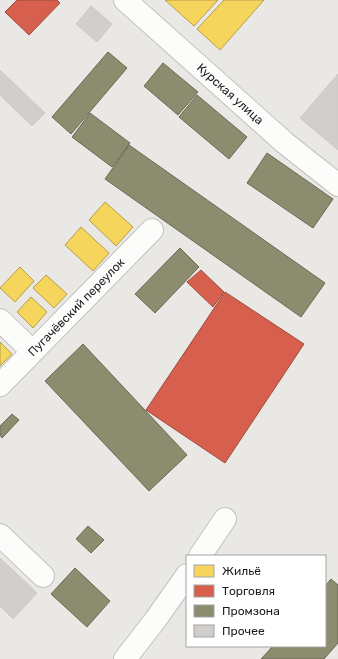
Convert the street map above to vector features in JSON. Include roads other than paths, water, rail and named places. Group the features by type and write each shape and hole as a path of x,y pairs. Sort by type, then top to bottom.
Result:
{"street":[{"name":"Курская улица","path":"125,0 285,143 338,185"},
{"name":"Пугачёвский переулок","path":"0,385 152,230"},
{"path":"0,320 32,351"},
{"path":"201,555 226,519"},
{"path":"0,535 43,576"},
{"path":"125,659 186,576"}]}
